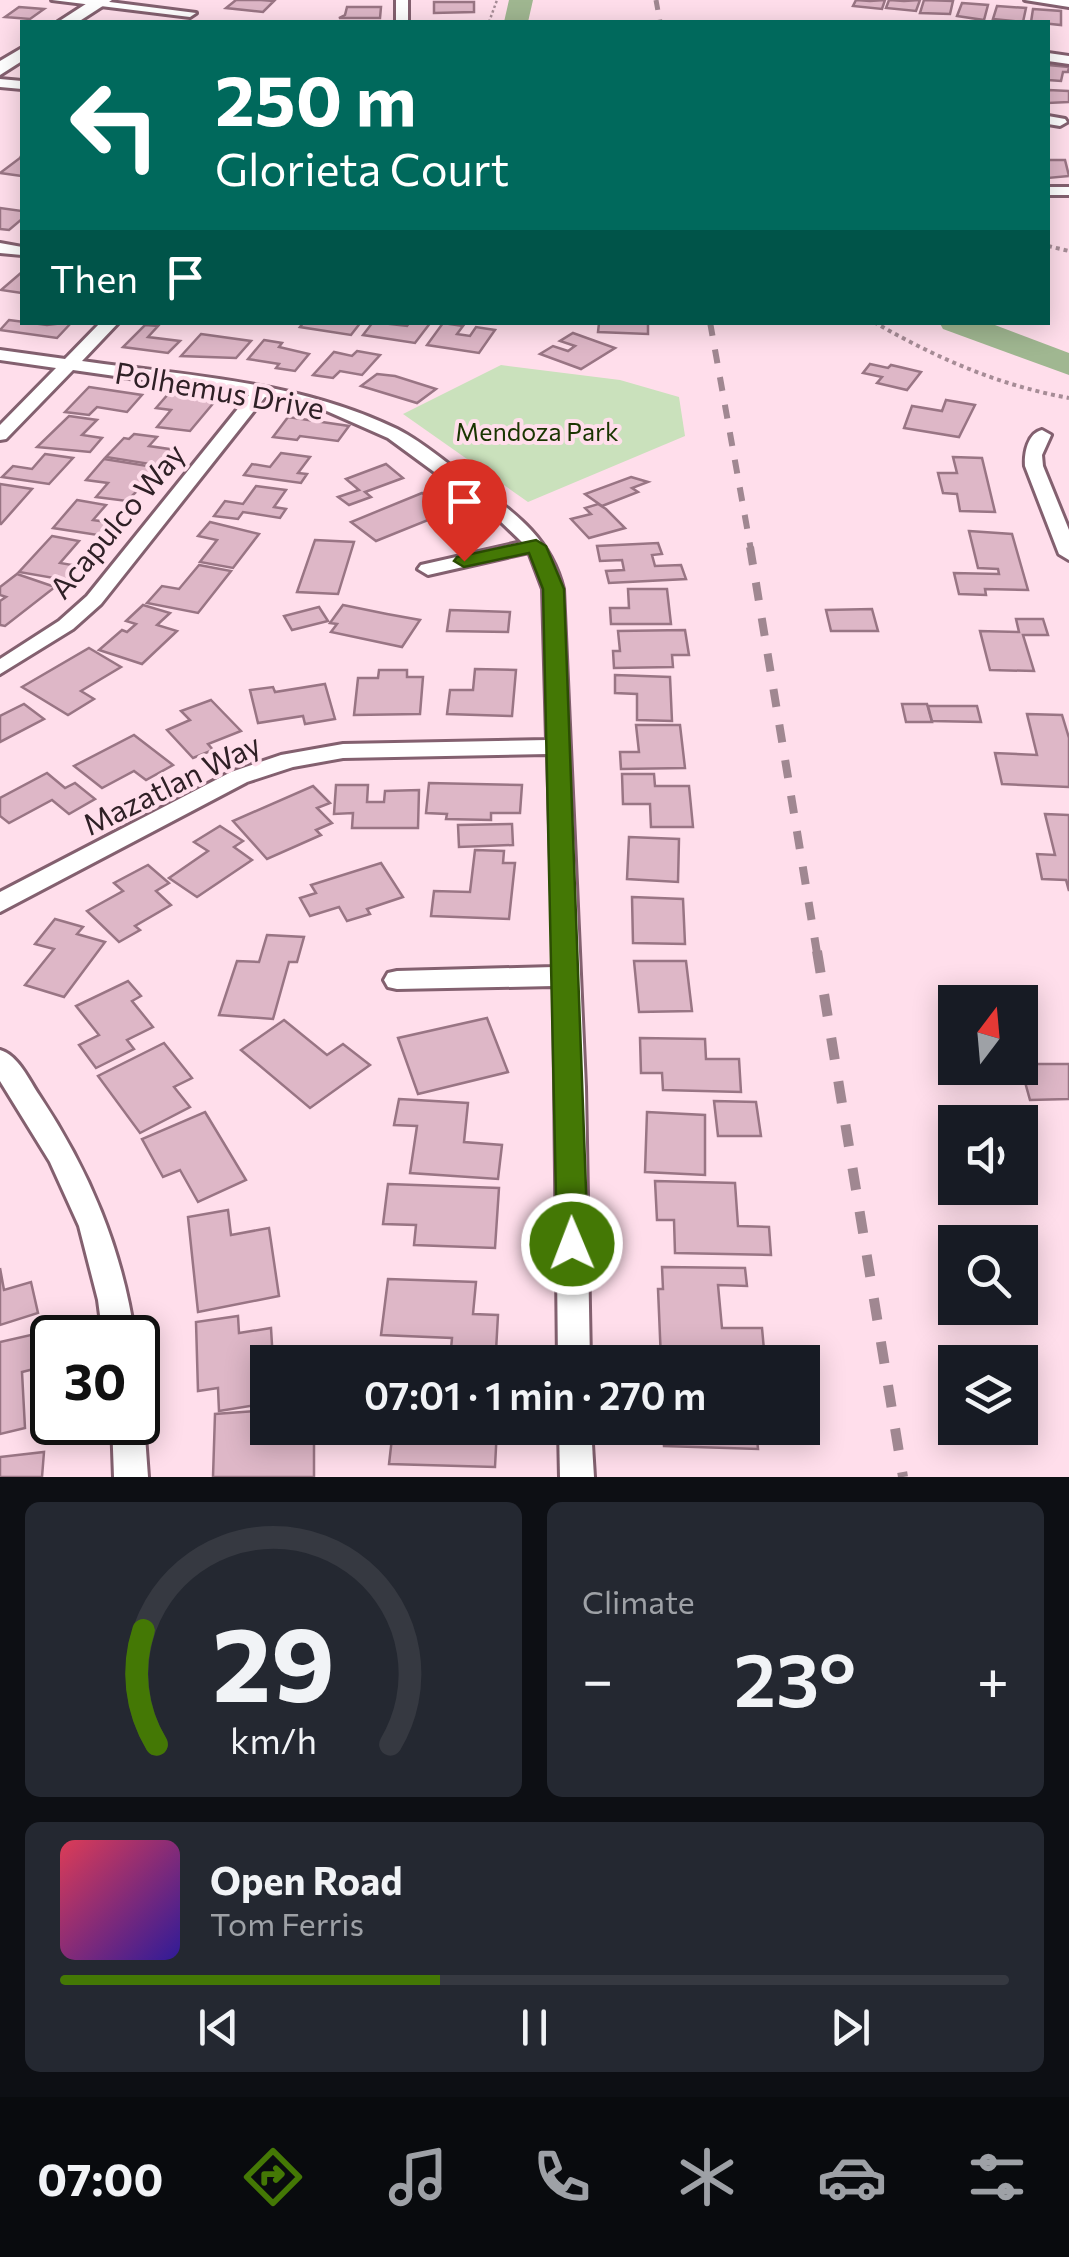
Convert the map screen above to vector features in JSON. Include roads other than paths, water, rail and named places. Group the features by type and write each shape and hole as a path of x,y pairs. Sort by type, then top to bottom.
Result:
{"main road":[{"path":"70,20 98,1"},
{"path":"0,70 20,55"}],"street":[{"path":"58,0 194,10 181,20"},
{"path":"1032,0 1069,3"},
{"path":"0,435 108,325"},
{"name":"Polhemus Drive","path":"0,355 325,404 379,426 504,514 536,546 554,589 574,1345"},
{"name":"Acapulco Way","path":"0,668 66,626 94,600 261,392"},
{"path":"1042,435 1034,466 1069,554"},
{"path":"428,569 536,546"},
{"name":"Mazatlan Way","path":"0,904 239,776 289,760 343,750 559,747"},
{"path":"397,980 567,976"},
{"path":"0,1060 54,1144 97,1228 107,1258 116,1315"},
{"path":"129,1445 131,1477"},
{"path":"575,1445 576,1477"}],"waterway":[{"path":"516,20 521,0"},
{"path":"963,325 1069,365"}],"railway":[{"path":"656,0 660,20"},
{"path":"711,325 751,550"},
{"path":"750,547 817,953"},
{"path":"817,951 903,1477"}],"park label":[{"name":"Mendoza Park","path":"537,431"}]}
